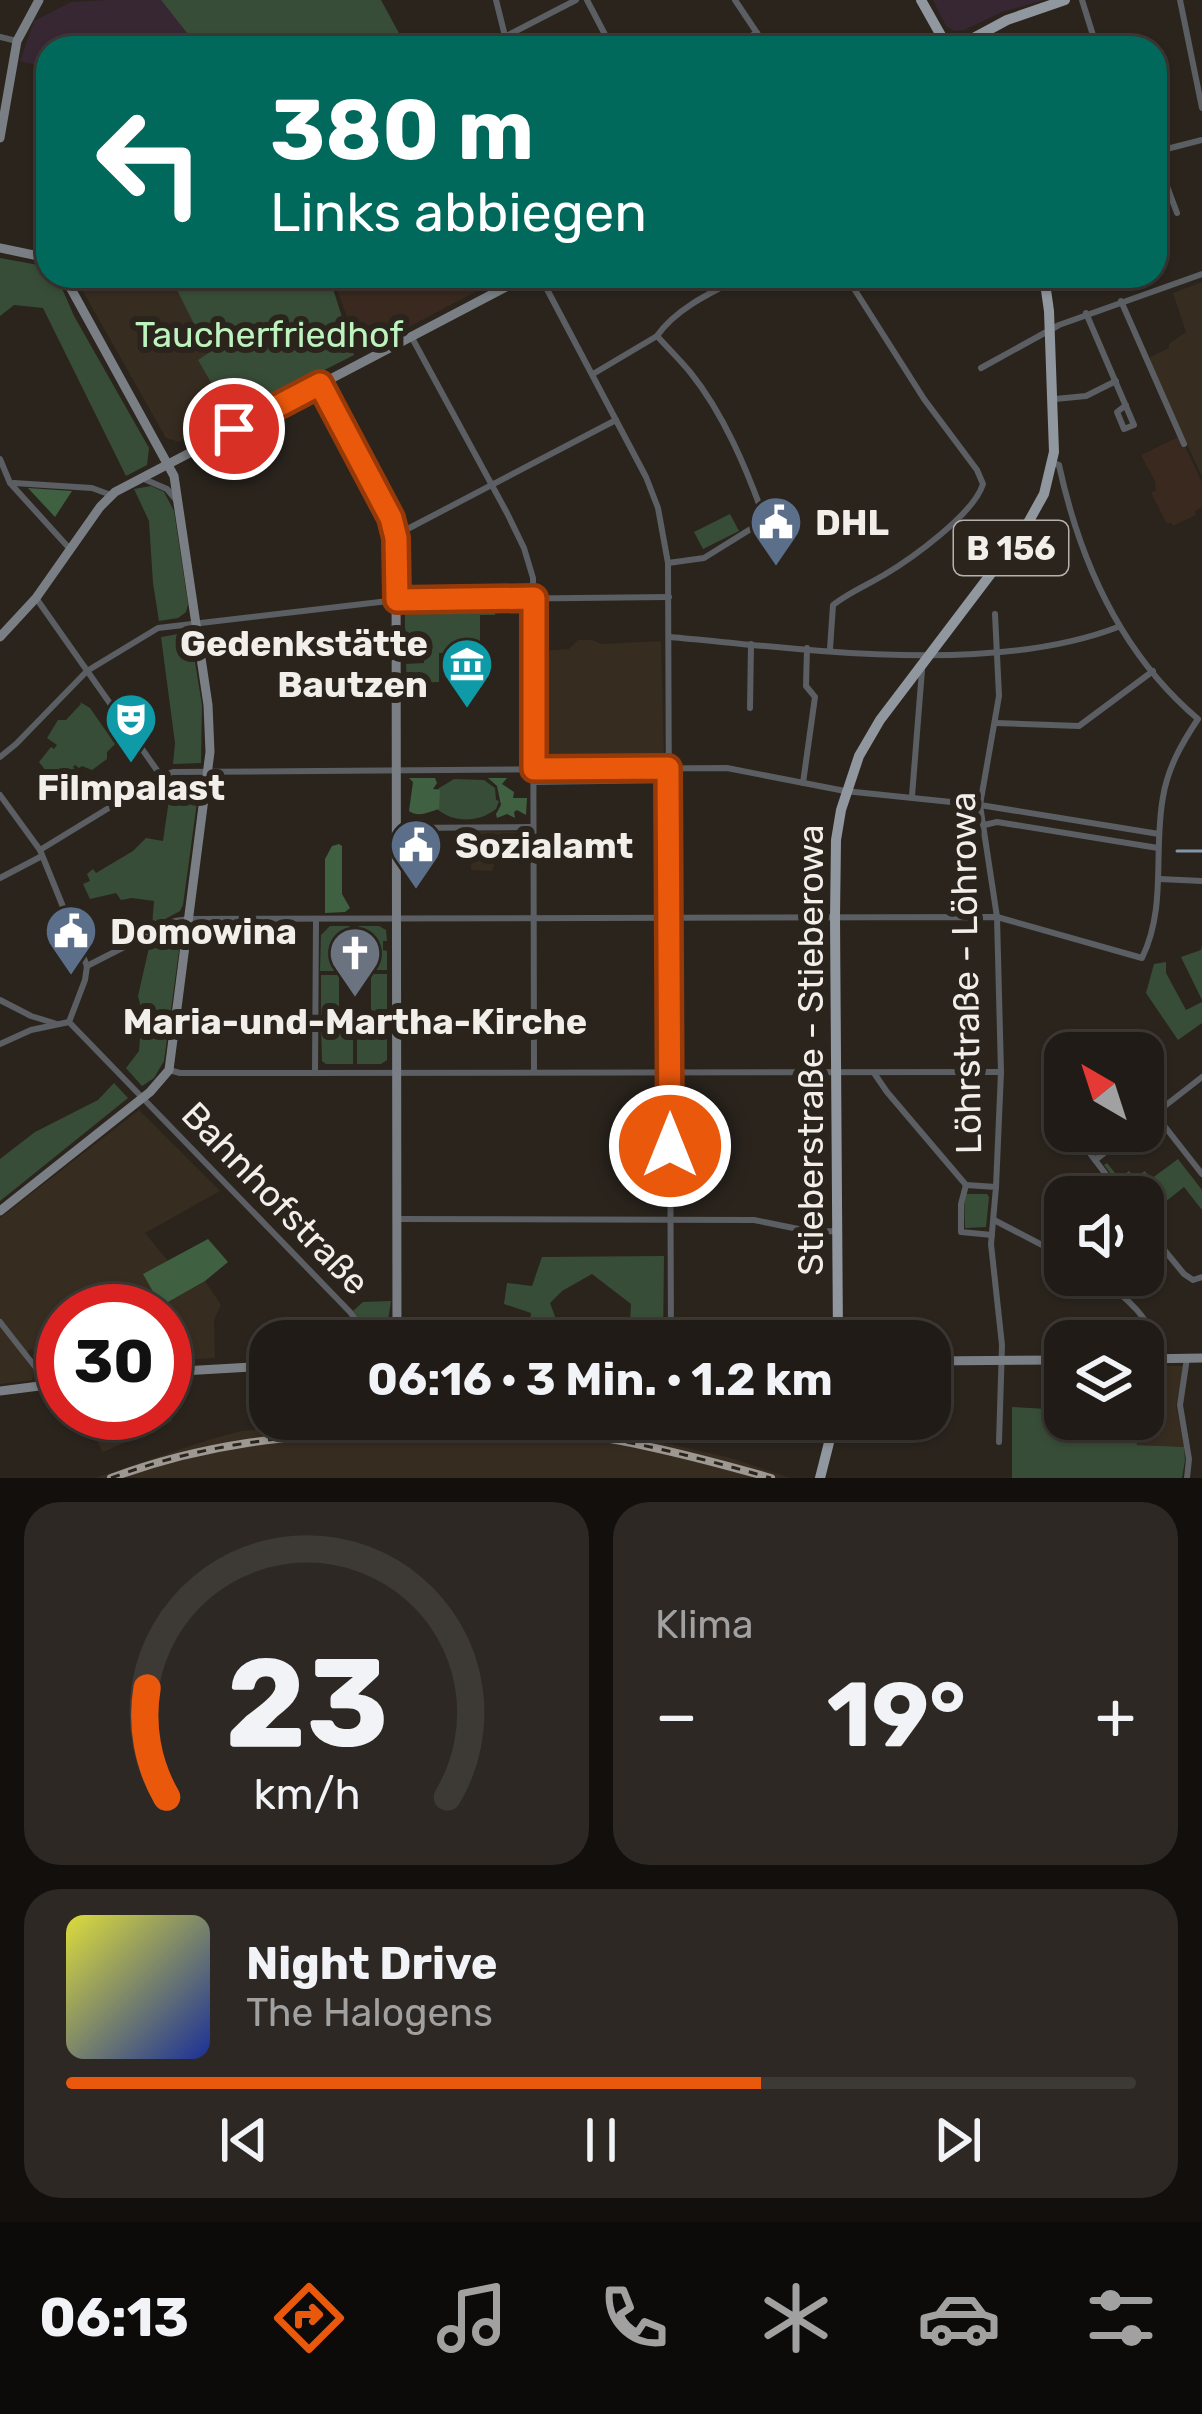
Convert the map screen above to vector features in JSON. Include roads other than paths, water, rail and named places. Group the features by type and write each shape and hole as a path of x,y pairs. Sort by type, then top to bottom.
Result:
{"main road":[{"path":"921,0 944,36"},
{"path":"976,36 1065,0"},
{"name":"B 156","path":"1045,288 1052,463"},
{"name":"Stieberstraße - Stieberowa","path":"838,1320 836,840 845,791 880,720 1024,530 1044,494 1052,463"},
{"path":"820,1478 830,1440"}],"street":[{"path":"0,138 5,82 17,41 39,0"},
{"path":"496,0 505,36"},
{"path":"507,36 576,0"},
{"path":"587,0 606,36"},
{"path":"735,0 759,36"},
{"path":"1082,0 1093,36"},
{"path":"1180,0 1202,109"},
{"path":"751,36 757,33"},
{"path":"0,37 17,41"},
{"path":"1167,149 1202,140"},
{"path":"1167,186 1177,213"},
{"path":"0,248 36,256"},
{"path":"1167,286 1202,274"},
{"path":"0,1210 143,1097 169,1070 211,731 179,505 168,464 71,288"},
{"path":"0,637 36,598 111,495 504,288"},
{"path":"546,288 646,478 658,508 668,563 671,1320"},
{"path":"592,375 657,336 683,310 722,288"},
{"path":"830,650 833,605 901,565 935,538 980,496 983,484 855,288"},
{"path":"981,368 1049,329 1160,288"},
{"path":"1121,301 1184,444"},
{"path":"1086,314 1126,405"},
{"path":"412,336 527,556 534,598 534,1072"},
{"path":"657,336 709,400 766,520 704,558 668,563"},
{"path":"1051,399 1086,397 1117,381"},
{"path":"320,384 396,535 398,1320"},
{"path":"396,535 616,420"},
{"path":"0,459 10,483 74,548"},
{"path":"87,965 175,921 189,919 534,916 997,917 1142,958 1154,930 1159,834 1168,776 1198,718 1180,704 1119,627 1078,538 1059,465 1052,463"},
{"path":"140,478 167,489 179,505"},
{"path":"0,488 10,483 92,488 111,495"},
{"path":"0,757 87,671 158,628 397,600 669,597"},
{"path":"36,598 161,776"},
{"name":"Löhrstraße - Löhrowa","path":"995,614 997,723 980,805 997,917 1001,1072 992,1262 1000,1324 999,1442"},
{"path":"670,637 912,656 996,652 1074,640 1119,627"},
{"path":"750,708 751,644"},
{"path":"803,783 815,697 806,686 807,648"},
{"path":"912,796 922,666"},
{"path":"997,723 1079,726 1153,671"},
{"path":"0,878 173,772 727,768 845,791 980,805 1159,834"},
{"path":"534,782 668,779"},
{"path":"0,795 41,853 87,965 69,1022 31,1030 0,1044"},
{"path":"984,825 998,822 1158,848"},
{"path":"398,828 534,827"},
{"path":"1160,879 1202,881"},
{"path":"315,1073 316,920"},
{"path":"0,1000 58,1024"},
{"path":"31,1016 31,1030"},
{"name":"Bahnhofstraße","path":"69,1022 355,1320"},
{"path":"169,1070 1001,1072"},
{"path":"874,1073 966,1185 996,1187"},
{"path":"1164,1107 1202,1077"},
{"path":"1164,1125 1202,1174"},
{"path":"1089,1152 1107,1176"},
{"path":"1095,1160 1105,1152"},
{"path":"966,1185 961,1232 992,1235"},
{"path":"398,1219 754,1220 813,1232 836,1231"},
{"path":"994,1220 1044,1246"},
{"path":"1164,1250 1184,1274 1193,1280 1202,1277"},
{"path":"1122,1296 1144,1320"},
{"path":"0,1322 36,1367"},
{"path":"1187,1358 1180,1405 1189,1459 1187,1478"},
{"path":"1164,1359 1202,1358"},
{"path":"951,1361 1044,1360"},
{"path":"192,1370 249,1367"},
{"path":"0,1391 36,1386"}],"waterway":[{"path":"1177,851 1202,851"}],"railway":[{"path":"111,1478 181,1456 282,1438 488,1426 603,1438 771,1478"}],"place":[{"name":"DHL","path":"776,568"},
{"name":"Gedenkstätte Bautzen","path":"467,710"},
{"name":"Filmpalast","path":"131,765"},
{"name":"Sozialamt","path":"416,891"},
{"name":"Domowina","path":"71,977"},
{"name":"Maria-und-Martha-Kirche","path":"355,999"}],"park label":[{"name":"Taucherfriedhof","path":"269,334"}]}
